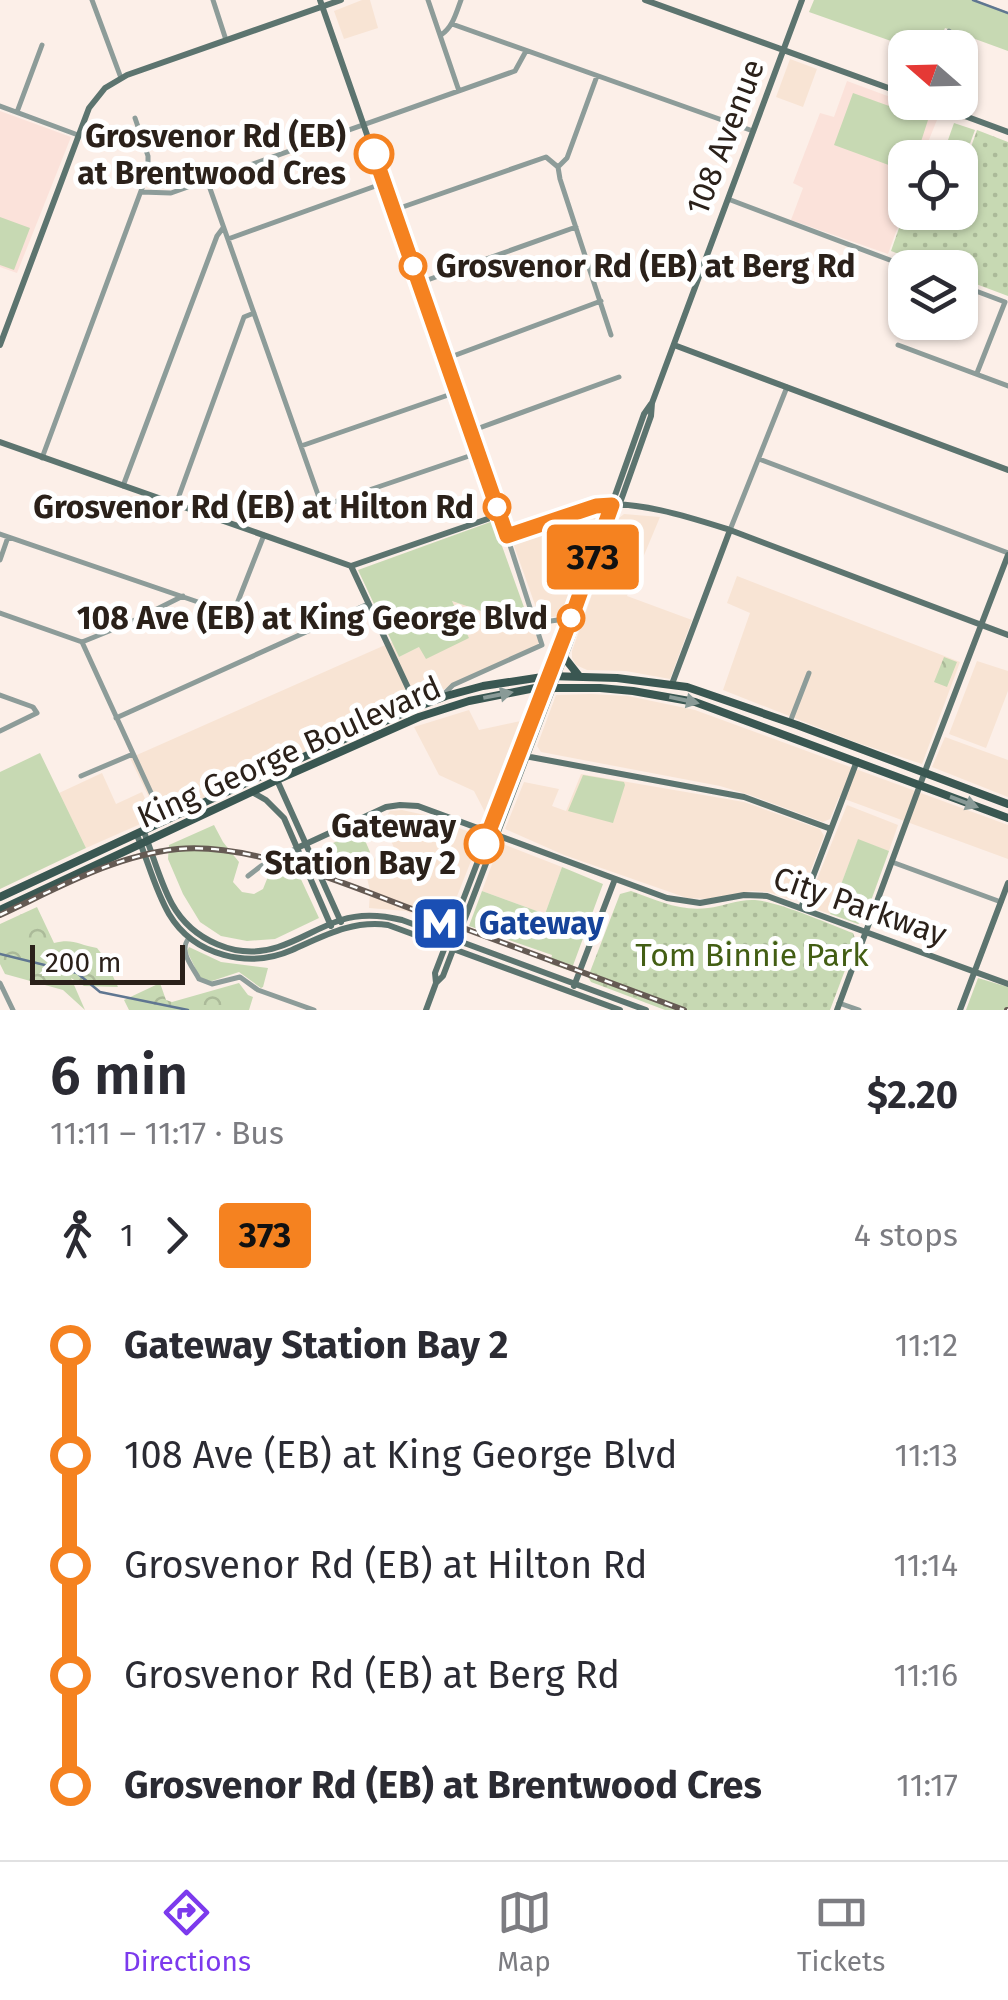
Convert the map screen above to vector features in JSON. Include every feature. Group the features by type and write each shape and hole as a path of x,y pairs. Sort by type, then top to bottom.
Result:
{"main road":[{"path":"564,657 580,676"},
{"name":"King George Boulevard","path":"0,910 142,838 164,821 438,699 484,686 553,676 672,684 719,697 1008,804"},
{"name":"King George Boulevard","path":"0,897 419,717 469,701 548,688 600,688 680,698 1008,818"},
{"path":"774,730 790,722 792,737"}],"street":[{"path":"92,0 121,78"},
{"path":"213,0 226,40"},
{"path":"0,344 89,108 105,88 121,78 321,3 341,0"},
{"path":"428,0 459,91"},
{"path":"440,35 452,24 461,0"},
{"path":"645,0 888,88"},
{"name":"108 Avenue","path":"553,676 564,657 644,414 652,403 802,0"},
{"path":"321,3 536,623 555,620"},
{"path":"452,24 753,130"},
{"path":"17,112 42,45"},
{"path":"141,192 170,193 515,71 526,51"},
{"path":"558,167 567,158 597,76"},
{"path":"0,106 78,135"},
{"path":"42,458 148,172 148,156 135,118"},
{"path":"976,120 1008,132"},
{"path":"393,210 546,157 558,167 611,335"},
{"path":"206,180 322,506 478,454"},
{"path":"228,239 384,183"},
{"path":"728,199 888,259"},
{"path":"123,486 211,252 224,227"},
{"path":"419,283 576,227"},
{"path":"977,374 1006,302 978,292"},
{"path":"445,358 601,301"},
{"path":"176,504 244,317 254,313"},
{"path":"674,345 1008,470"},
{"path":"898,345 1008,386"},
{"path":"470,431 619,377"},
{"path":"672,684 787,386"},
{"path":"301,446 456,392"},
{"path":"0,442 351,566 500,515"},
{"path":"759,459 1008,554 838,1006 859,1010"},
{"path":"507,536 596,506 616,505 688,516 1008,635"},
{"name":"108 Avenue","path":"426,1010 436,983 435,973 451,943 616,505"},
{"path":"0,534 233,614 264,535"},
{"path":"0,560 8,537"},
{"path":"351,566 417,708"},
{"path":"0,613 82,642 183,596"},
{"path":"116,718 368,604"},
{"name":"King George Boulevard","path":"438,699 453,685 538,648 542,641 536,623"},
{"path":"82,642 164,821"},
{"path":"790,722 809,673"},
{"path":"0,695 33,707 37,713 0,730"},
{"path":"82,776 133,754"},
{"path":"522,756 744,797 831,829"},
{"path":"801,908 857,762"},
{"path":"277,780 332,928"},
{"path":"252,792 284,818 342,924"},
{"name":"City Parkway","path":"248,876 362,816 400,804 418,806 683,902 706,903 756,894 774,898 1008,984"},
{"path":"142,838 168,913 189,937 222,955 257,959 287,952 332,928"},
{"path":"142,838 177,912 217,945 268,950 342,924 388,925 646,1010"},
{"path":"892,862 1001,902"},
{"path":"573,988 615,879"},
{"path":"960,1010 1008,884"},
{"path":"189,937 184,950 198,980 212,984 240,977 258,990 314,1010"},
{"path":"0,983 13,1010"},
{"path":"573,988 620,1010"}],"shaded area":[{"path":"370,0 378,28 344,39 334,11"},
{"path":"790,59 817,69 803,107 776,97"},
{"path":"847,81 888,96 888,120 937,120 929,140 888,140 888,230 897,230 888,254 791,220 803,188 793,183 820,113 834,117"},
{"path":"0,111 71,137 17,273 0,267"},
{"path":"588,512 602,517 571,611 567,615 539,616 514,537"},
{"path":"624,514 660,517 627,596 692,620 670,679 626,671 587,670 572,658 619,518"},
{"path":"737,576 960,662 922,764 723,690 750,613 727,603"},
{"path":"451,601 530,624 539,641 537,647 159,818 130,758 392,642 399,657 419,647 469,638"},
{"path":"977,661 1008,671 1008,691 986,748 949,734"},
{"path":"556,695 628,696 695,710 1008,825 1008,859 839,797 830,819 823,822 720,786 541,752 537,746"},
{"path":"469,710 479,730 525,720 488,818 474,791 439,775 414,727"},
{"path":"945,737 1008,760 1008,797 932,767"},
{"path":"102,773 116,804 142,792 154,818 86,848 59,793"},
{"path":"581,774 744,802 820,829 824,836 800,898 792,900 752,891 708,899 687,898 564,855 505,829 524,782 559,789 552,806 566,811"},
{"path":"847,805 898,825 889,851 858,840 830,914 812,908 809,899"},
{"path":"402,810 480,836 474,859 443,927 406,911 369,908 366,873 377,854 395,850 383,822 390,811"},
{"path":"500,843 562,867 545,914 482,891"}],"green space":[{"path":"814,0 975,0 1008,12 1008,51 978,40 978,30 888,30 888,40 809,12"},
{"path":"853,93 888,106 888,120 928,120 922,140 888,140 888,165 834,145"},
{"path":"954,123 975,130 971,140 948,140"},
{"path":"977,130 1008,142 1008,296 978,285 978,250 891,250 898,230 978,230 978,140 973,140"},
{"path":"0,217 30,228 14,270 0,265"},
{"path":"493,521 530,624 519,624 452,601 469,638 426,659 419,647 399,657 358,570"},
{"path":"944,657 957,662 947,687 934,682"},
{"path":"40,753 86,848 0,889 0,772"},
{"path":"583,775 624,782 613,823 568,811"},
{"path":"214,825 239,862 233,882 242,892 254,894 263,889 269,874 292,860 319,918 275,939 247,941 221,936 200,922 168,859 169,845"},
{"path":"361,831 370,852 353,872 335,878 319,849"},
{"path":"858,839 889,851 864,920 858,924 830,914"},
{"path":"562,867 603,884 571,971 550,964 552,955 469,926 482,891 545,914"},
{"name":"Tom Binnie Park","path":"631,891 688,908 749,900 765,902 853,933 856,941 830,1010 665,1010 591,982 588,977 620,894"},
{"path":"37,907 54,943 97,948 118,987 84,986 71,978 85,1010 63,990 5,974 0,964 0,924"},
{"path":"189,947 221,962 268,968 263,987 239,972 209,982 200,978 187,951"},
{"path":"978,978 1008,987 1008,1010 966,1010"},
{"path":"160,983 166,1000 172,1002 239,983 253,997 249,1010 129,1010 124,1000"}],"waterway":[{"path":"973,0 1008,13"},
{"path":"0,954 77,973 100,992 188,1010"}],"railway":[{"path":"0,915 86,874 131,858 178,849 236,852 328,877 684,1010"}],"bus line":[{"name":"373","path":"374,154 507,536 596,506 612,505 484,844"}],"place":[{"name":"Grosvenor Rd (EB) at Brentwood Cres","path":"374,154"},
{"name":"Grosvenor Rd (EB) at Berg Rd","path":"413,266"},
{"name":"Grosvenor Rd (EB) at Hilton Rd","path":"497,507"},
{"name":"108 Ave (EB) at King George Blvd","path":"571,618"},
{"name":"Gateway Station Bay 2","path":"484,844"},
{"name":"Gateway","path":"440,923"}]}
